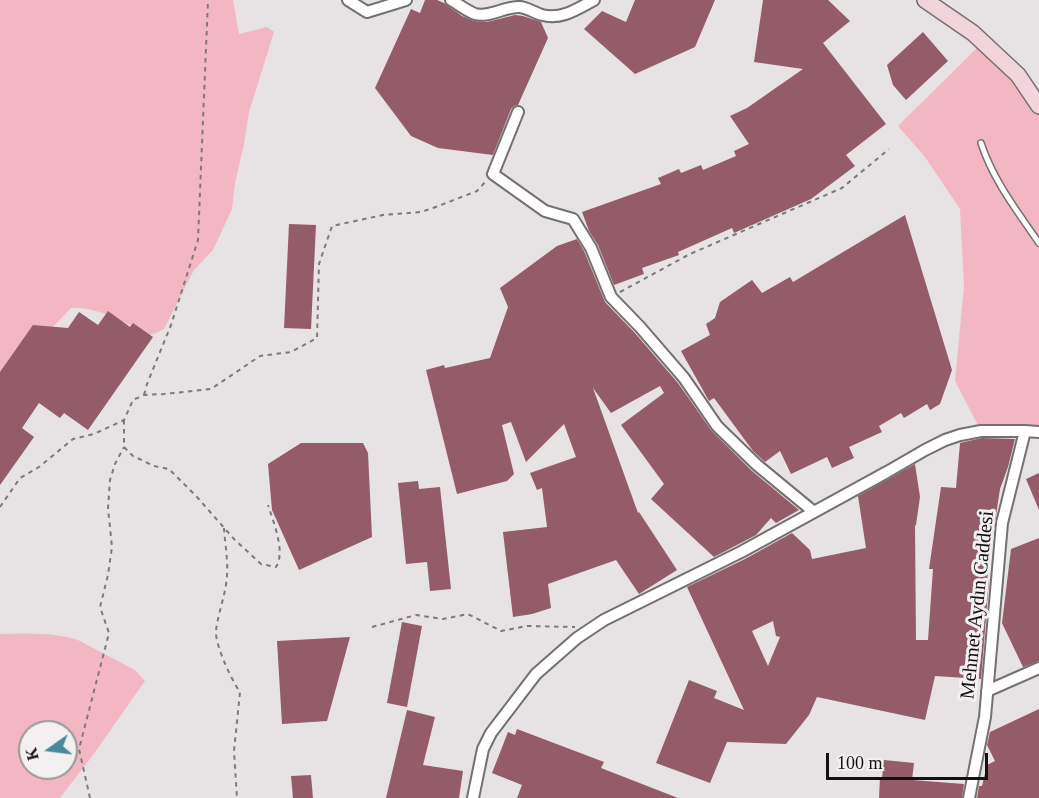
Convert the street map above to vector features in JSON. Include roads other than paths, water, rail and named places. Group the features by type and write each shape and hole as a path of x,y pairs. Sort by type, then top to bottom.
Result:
{"street":[{"path":"348,0 367,12 406,0"},
{"path":"451,0 475,14 522,7 554,17 568,14 594,0"},
{"path":"925,0 978,37 1018,75 1039,106"},
{"path":"518,112 493,174 545,211 573,219 591,248 611,297 684,378 717,426 757,465 814,512"},
{"path":"472,798 483,749 491,733 536,674 577,639 604,620 741,552 945,440 981,431 1039,432"},
{"name":"Mehmet Aydın Caddesi","path":"969,798 985,717 1002,523 1025,431"},
{"path":"987,691 1039,668"}],"lane":[{"path":"981,142 986,160 1002,189 1039,243"}]}
